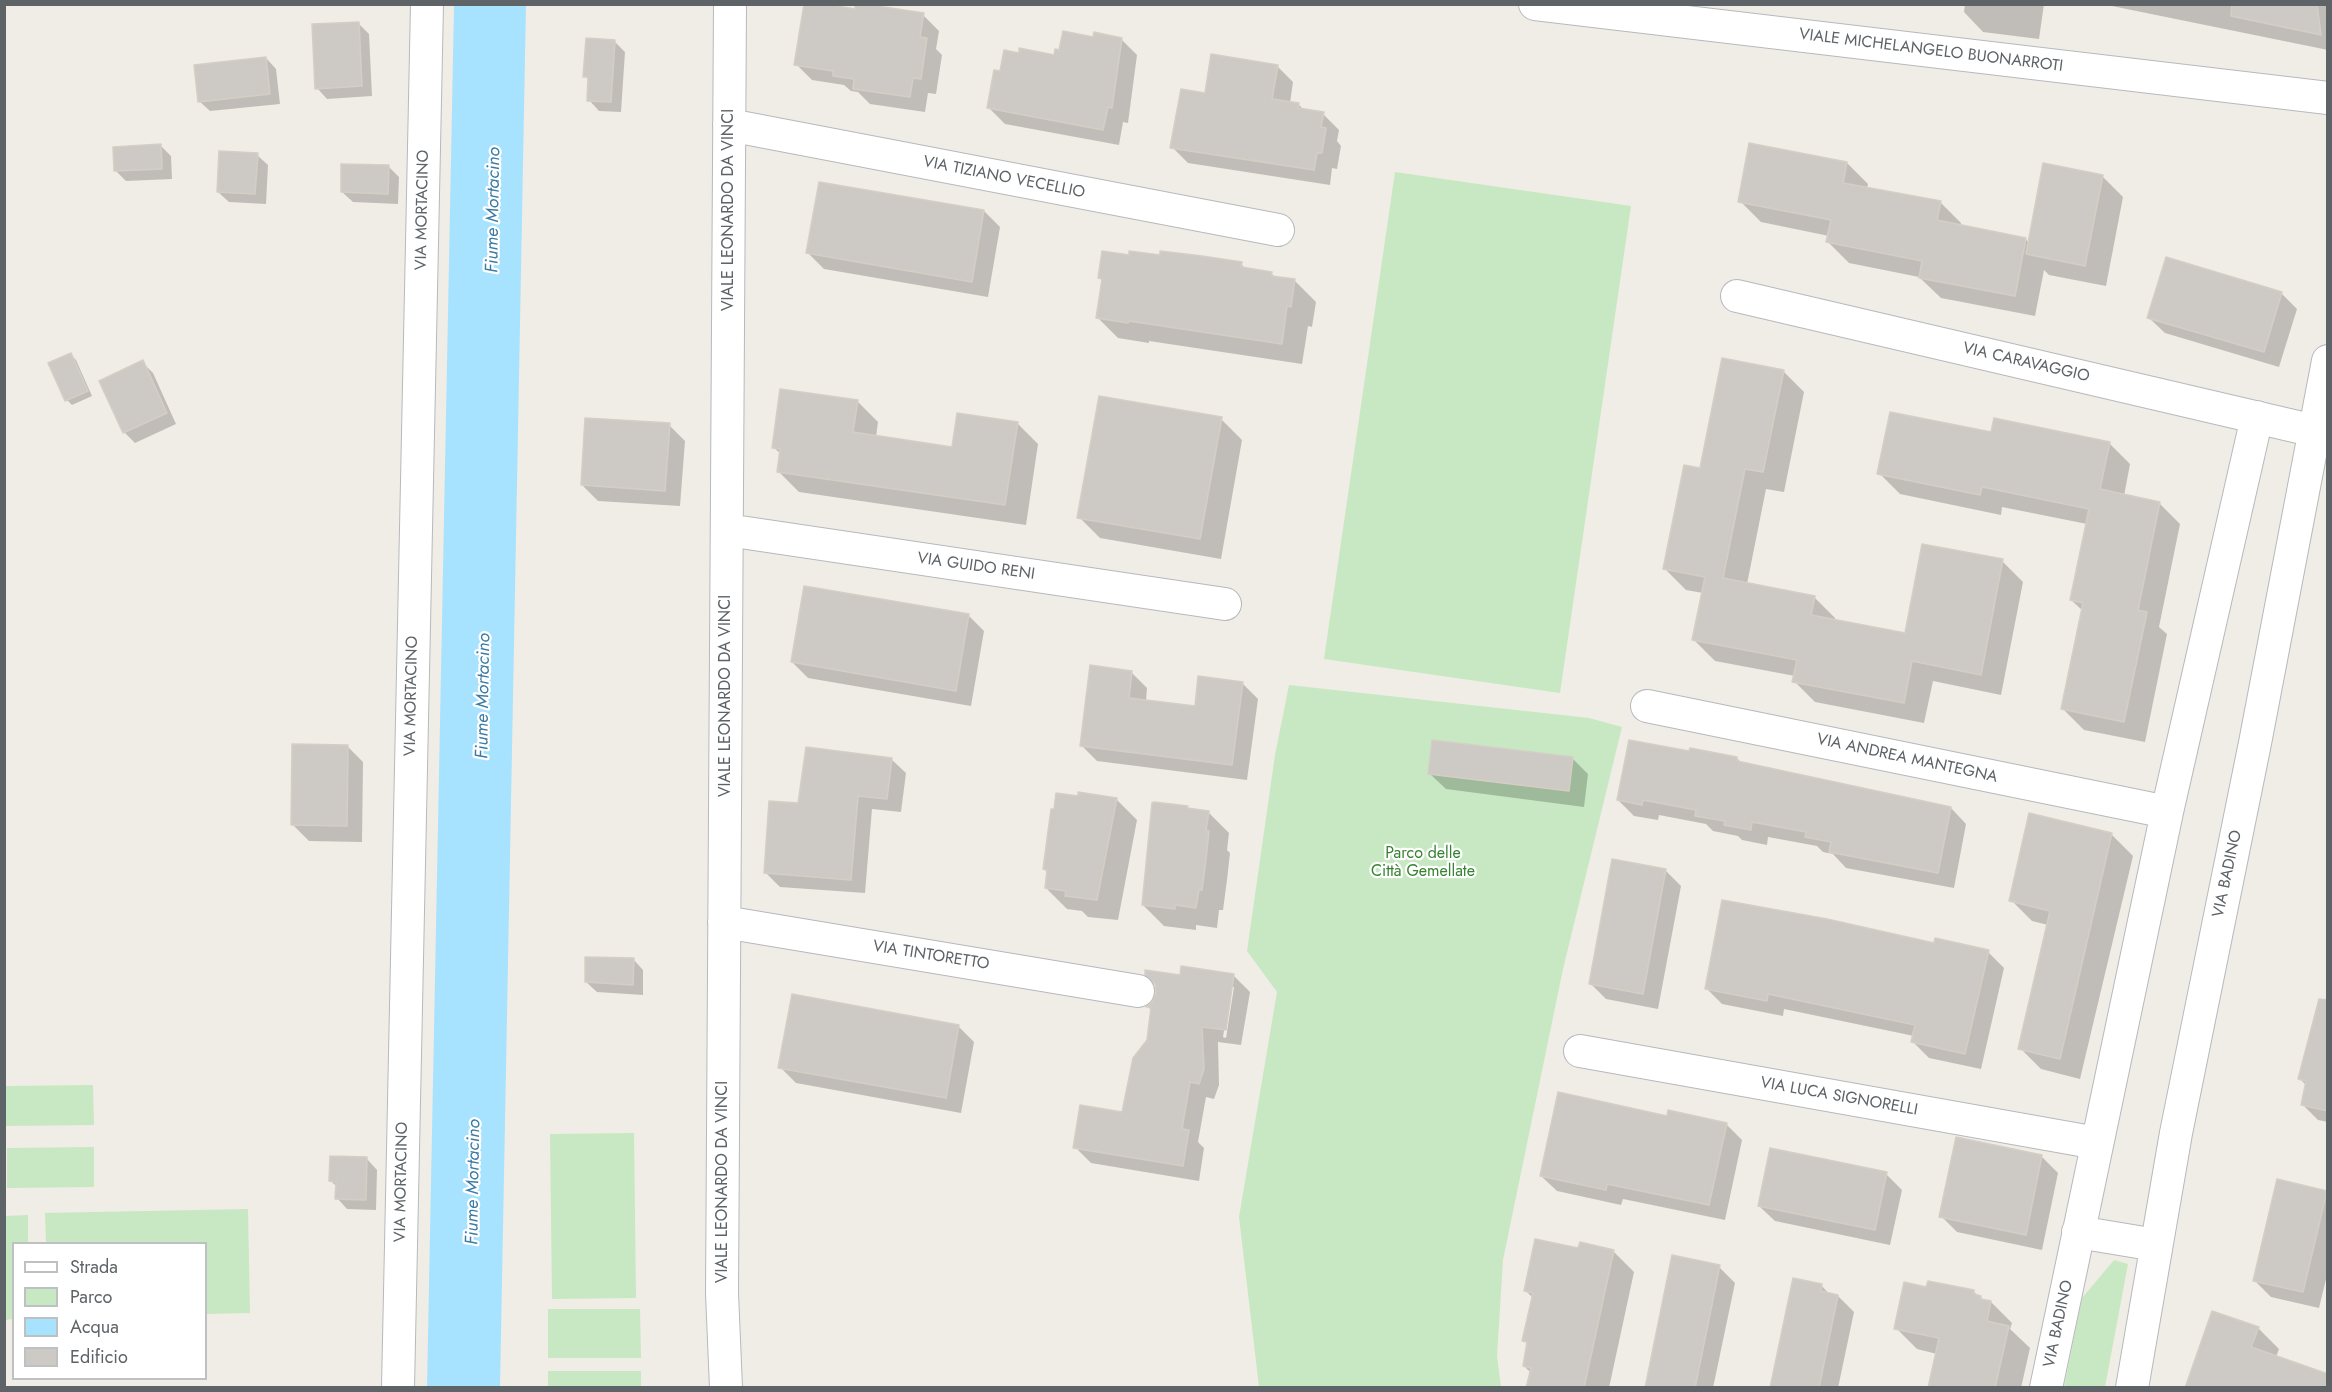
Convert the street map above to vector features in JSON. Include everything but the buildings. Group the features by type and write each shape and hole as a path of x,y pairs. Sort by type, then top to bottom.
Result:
{"street":[{"name":"VIA MORTACINO","path":"398,1388 427,4"},
{"name":"VIALE LEONARDO DA VINCI","path":"726,1388 722,1293 730,4"},
{"name":"VIALE MICHELANGELO BUONARROTI","path":"1536,4 2328,98"},
{"name":"VIA TIZIANO VECELLIO","path":"729,125 1278,230"},
{"name":"VIA CARAVAGGIO","path":"1737,296 2315,431"},
{"name":"VIA BADINO","path":"2132,1388 2182,1101 2255,743 2328,361"},
{"name":"VIA BADINO","path":"2046,1388 2167,812 2257,417"},
{"name":"VIA GUIDO RENI","path":"727,530 1225,604"},
{"name":"VIA ANDREA MANTEGNA","path":"1647,706 2167,812"},
{"name":"VIA TINTORETTO","path":"724,922 1138,990"},
{"name":"VIA LUCA SIGNORELLI","path":"1580,1051 2097,1143"},
{"path":"2078,1232 2156,1245"}],"green space":[{"path":"1395,172 1631,206 1560,693 1324,659"},
{"name":"Parco delle Città Gemellate","path":"1289,685 1589,718 1622,727 1563,969 1503,1260 1497,1356 1501,1387 1259,1387 1239,1217 1277,992 1247,951 1275,755"},
{"path":"93,1085 94,1125 6,1126 6,1086"},
{"path":"634,1133 636,1298 552,1299 550,1134"},
{"path":"94,1147 94,1187 7,1188 7,1148"},
{"path":"248,1209 250,1313 207,1314 207,1242 46,1242 45,1213"},
{"path":"28,1215 28,1242 12,1242 12,1319 5,1320 5,1216"},
{"path":"2114,1260 2128,1264 2105,1387 2064,1387 2082,1298"},
{"path":"548,1309 640,1309 641,1358 548,1358"},
{"path":"548,1371 641,1371 641,1387 548,1387"}],"water":[{"name":"Fiume Mortacino","path":"454,5 526,5 500,1388 427,1387"}]}
